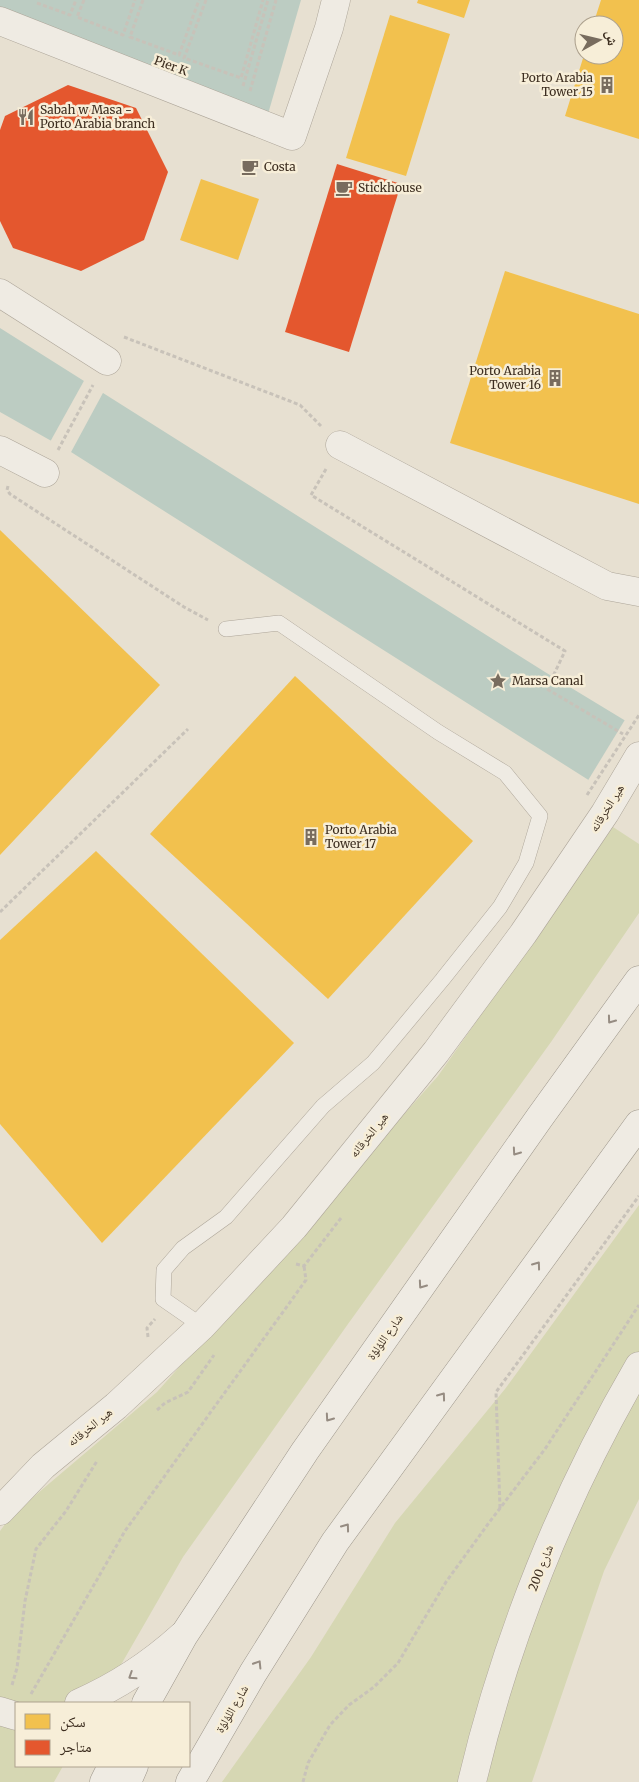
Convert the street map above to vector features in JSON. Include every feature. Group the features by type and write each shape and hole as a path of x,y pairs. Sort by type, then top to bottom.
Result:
{"street":[{"path":"0,21 292,136 329,28 336,0"},
{"path":"0,293 100,356"},
{"path":"340,445 607,586 639,592"},
{"name":"هير الخرقانه","path":"0,1511 43,1466 116,1406 202,1326 294,1227 436,1052 523,934 596,804 635,748"},
{"name":"شارع اللؤلؤة","path":"151,1698 184,1635 305,1451 540,1116 639,980"},
{"name":"شارع اللؤلؤة","path":"190,1782 253,1673 335,1542 639,1124"},
{"name":"شارع 200","path":"472,1782 506,1659 555,1532 612,1412 639,1366"},
{"name":"هير الخرقانه","path":"0,1486 43,1466"},
{"path":"82,1702 106,1691 134,1674 160,1656 184,1635"},
{"path":"0,1712 15,1708"},
{"path":"104,1782 112,1767"},
{"path":"127,1782 134,1767"}],"lane":[{"path":"202,1326 163,1299 164,1270 182,1248 226,1217 323,1106 373,1063 442,980 500,907 526,863 540,816 505,773 438,732 279,623 226,629"}],"path":[{"path":"30,0 70,15 76,0"},
{"path":"84,0 77,17 123,35 135,0"},
{"name":"Pier K","path":"143,0 130,37 179,55 199,0"},
{"name":"Pier K","path":"206,0 184,58 241,78 263,0"},
{"path":"234,82 244,86 268,0"},
{"path":"248,95 276,0"},
{"path":"100,356 100,334 104,331 109,331 300,405 340,445 311,495 565,652 547,688 635,748"},
{"path":"94,384 8,485 7,490 10,494 184,607 226,629"},
{"path":"596,804 639,715"},
{"path":"0,912 188,729"},
{"path":"500,1509 496,1392 639,1196"},
{"path":"26,1702 125,1531 306,1280 304,1266"},
{"path":"302,1782 308,1763 330,1725 348,1705 374,1688 398,1663 446,1582 545,1449 639,1305"}],"green space":[{"path":"613,827 639,844 639,913 551,1042 183,1557 100,1702 15,1702 15,1767 62,1767 54,1782 0,1782 0,1531 11,1516 157,1392 438,1076"},
{"path":"639,1205 639,1499 604,1571 532,1782 222,1782 311,1657 395,1523 505,1389"}],"shaded area":[{"path":"0,0 301,0 268,114 0,13"},
{"path":"0,328 545,672 639,729 598,786 71,452 0,412"}],"pier":[{"path":"85,379 104,391 70,454 50,442"},
{"path":"626,718 639,726 639,813 587,782"}],"building: سكن":[{"path":"418,0 470,0 464,18 417,3"},
{"name":"Porto Arabia Tower 15","path":"601,0 639,0 639,139 565,116 581,65 624,65 624,15 596,15"},
{"path":"390,15 450,34 406,176 346,158"},
{"path":"201,179 259,199 238,260 180,240"},
{"name":"Porto Arabia Tower 16","path":"505,271 639,314 639,504 450,443"},
{"path":"0,530 160,685 0,855"},
{"name":"Porto Arabia Tower 17","path":"295,676 473,841 328,999 150,834"},
{"path":"96,851 294,1043 102,1243 0,1124 0,940"}],"building: متاجر":[{"path":"68,85 136,108 168,172 144,240 81,271 13,248 0,221 0,130 5,116"},
{"path":"337,164 401,184 349,352 285,332"}],"place":[{"name":"Porto Arabia Tower 15","path":"607,85"},
{"name":"Sabah w Masa - Porto Arabia branch","path":"26,117"},
{"name":"Costa","path":"250,167"},
{"name":"Stickhouse","path":"344,188"},
{"name":"Porto Arabia Tower 16","path":"555,378"},
{"name":"Marsa Canal","path":"498,681"},
{"name":"Porto Arabia Tower 17","path":"311,837"}]}
